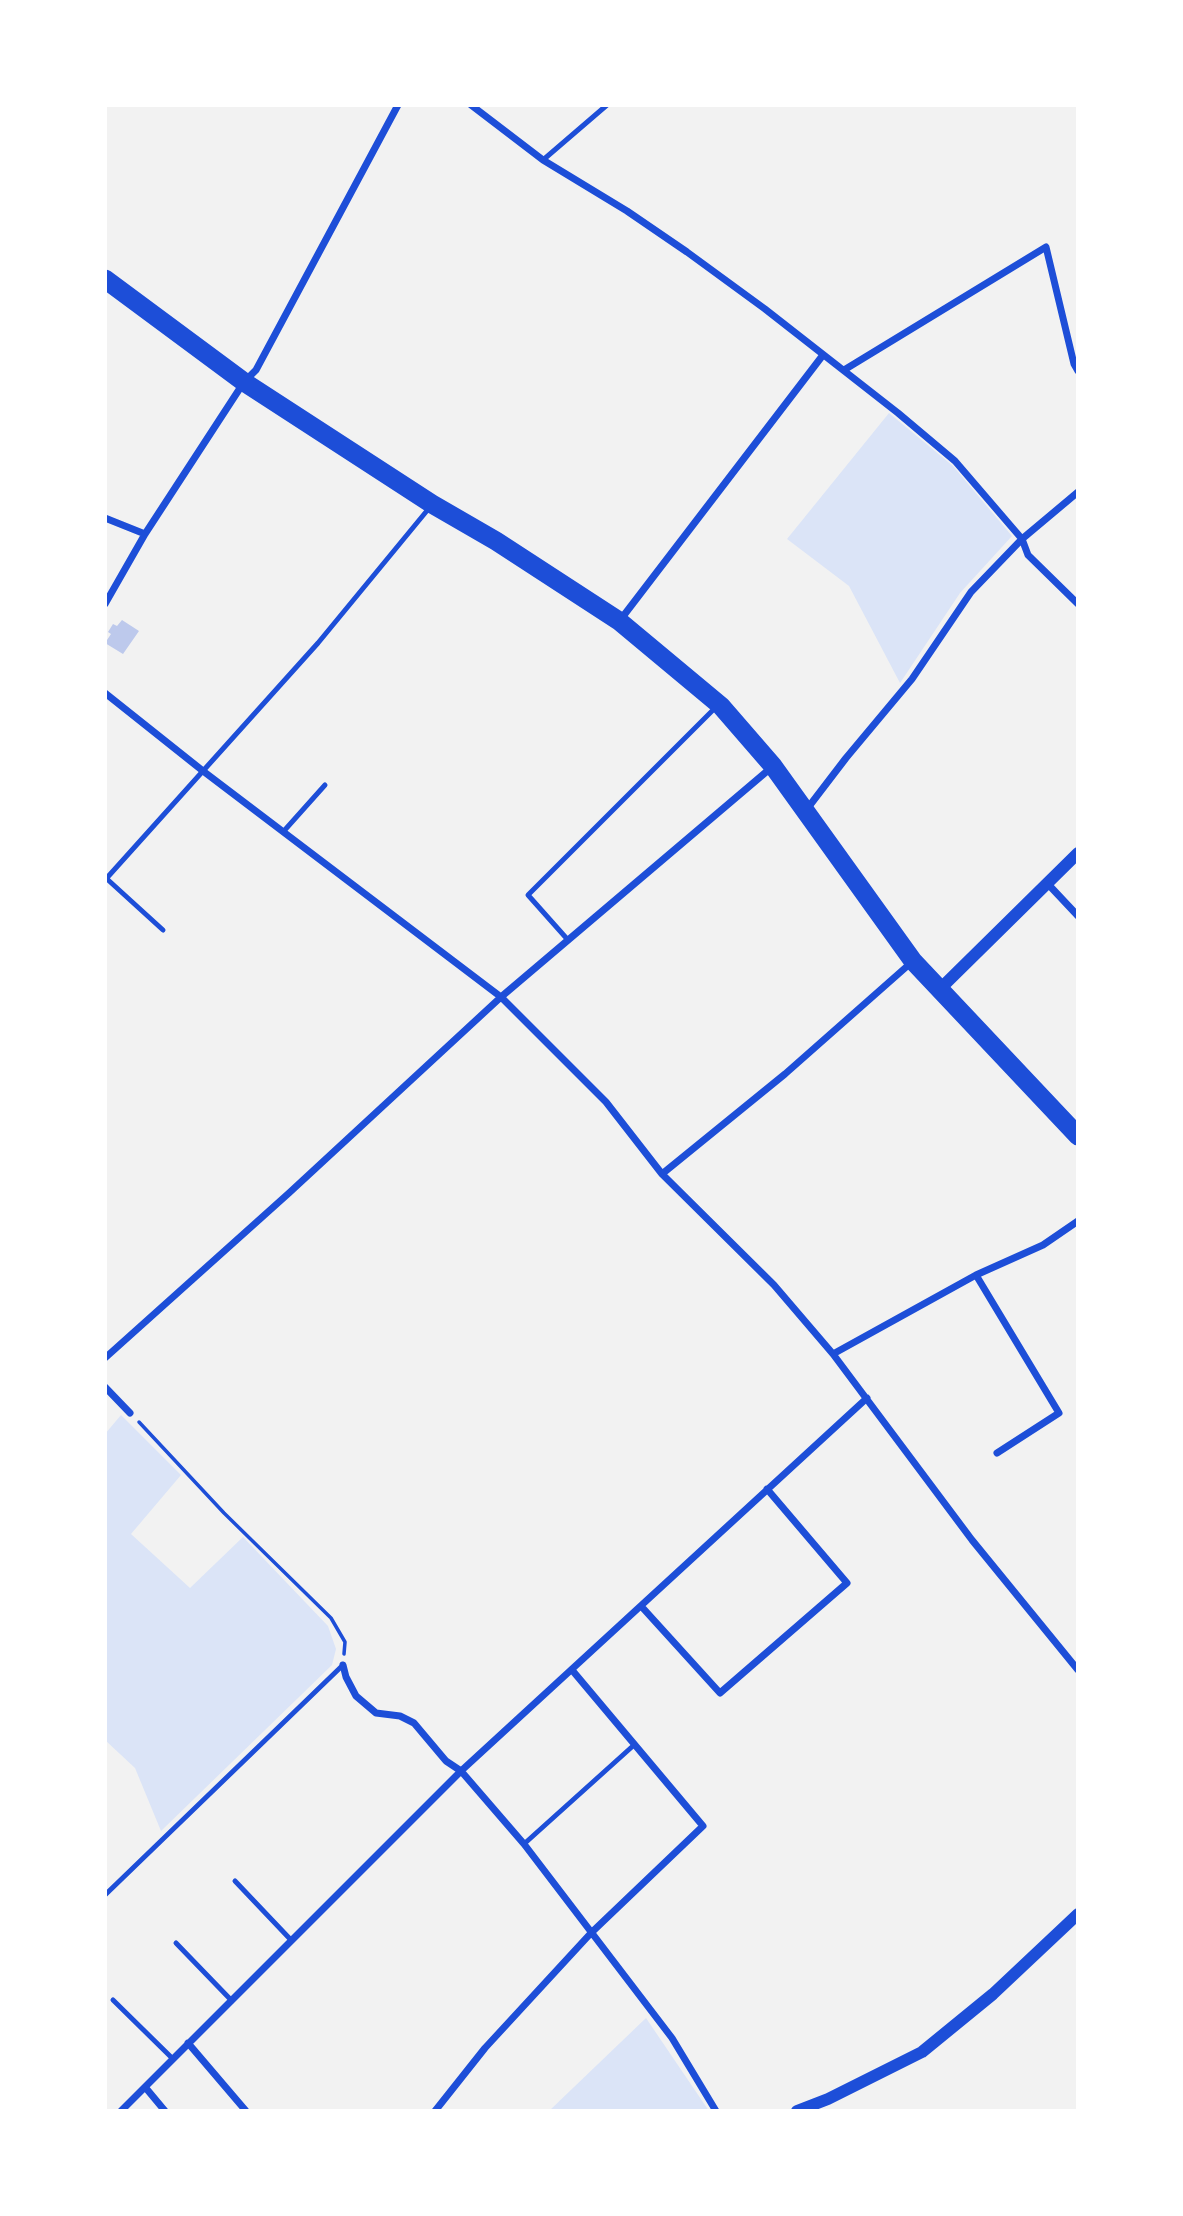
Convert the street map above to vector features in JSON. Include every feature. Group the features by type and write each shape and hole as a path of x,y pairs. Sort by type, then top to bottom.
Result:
{"highway":[{"path":"105,279 244,382 619,621 718,704 773,766 913,961 1078,1136"}],"street":[{"path":"105,604 145,534 244,382 256,370 398,105"},
{"path":"471,105 542,160 627,211 687,252 844,370 954,461 1023,539 1028,555 1078,604"},
{"path":"844,370 1046,247 1074,364 1078,371"},
{"path":"619,621 823,355"},
{"path":"806,811 912,679 971,592 1023,539 1078,492"},
{"path":"105,518 145,534"},
{"path":"105,693 203,771 501,997 606,1102 662,1174 774,1285 832,1354 972,1540 1078,1670"},
{"path":"105,1358 501,997 773,766"},
{"path":"940,989 1078,853"},
{"path":"1046,883 1078,916"},
{"path":"662,1174 785,1073 913,961"},
{"path":"832,1354 976,1275 1043,1245 1078,1221"},
{"path":"976,1275 1059,1413 997,1453"},
{"path":"105,1387 130,1413"},
{"path":"121,2111 461,1771 867,1398"},
{"path":"641,1606 720,1693 847,1583 767,1489"},
{"path":"344,1665 346,1676 356,1696 376,1713 400,1716 414,1723 446,1761 461,1771 524,1844 673,2038 716,2111"},
{"path":"435,2111 485,2048 591,1933 703,1826 572,1670"},
{"path":"797,2111 828,2099 922,2052 993,1994 1078,1914"},
{"path":"188,2043 246,2111"},
{"path":"145,2087 165,2111"}],"lane":[{"path":"542,160 607,105"},
{"path":"163,930 106,879 318,643 432,504"},
{"path":"568,940 528,895 718,704"},
{"path":"283,832 324,785"},
{"path":"105,1895 344,1665"},
{"path":"524,1844 634,1745"},
{"path":"235,1881 291,1940"},
{"path":"176,1943 232,2001"},
{"path":"113,2000 173,2059"}],"path":[{"path":"130,1413 224,1513 331,1618 345,1642 344,1665"}],"shaded area":[{"path":"889,413 953,466 1012,536 960,593 900,683 849,586 787,539"},
{"path":"121,1415 181,1475 131,1534 190,1588 243,1537 328,1626 336,1649 332,1665 161,1831 135,1768 105,1740 105,1434"},
{"path":"646,2018 709,2111 549,2111"}],"building":[{"path":"122,620 139,631 123,654 105,643 113,624 117,626"}]}
